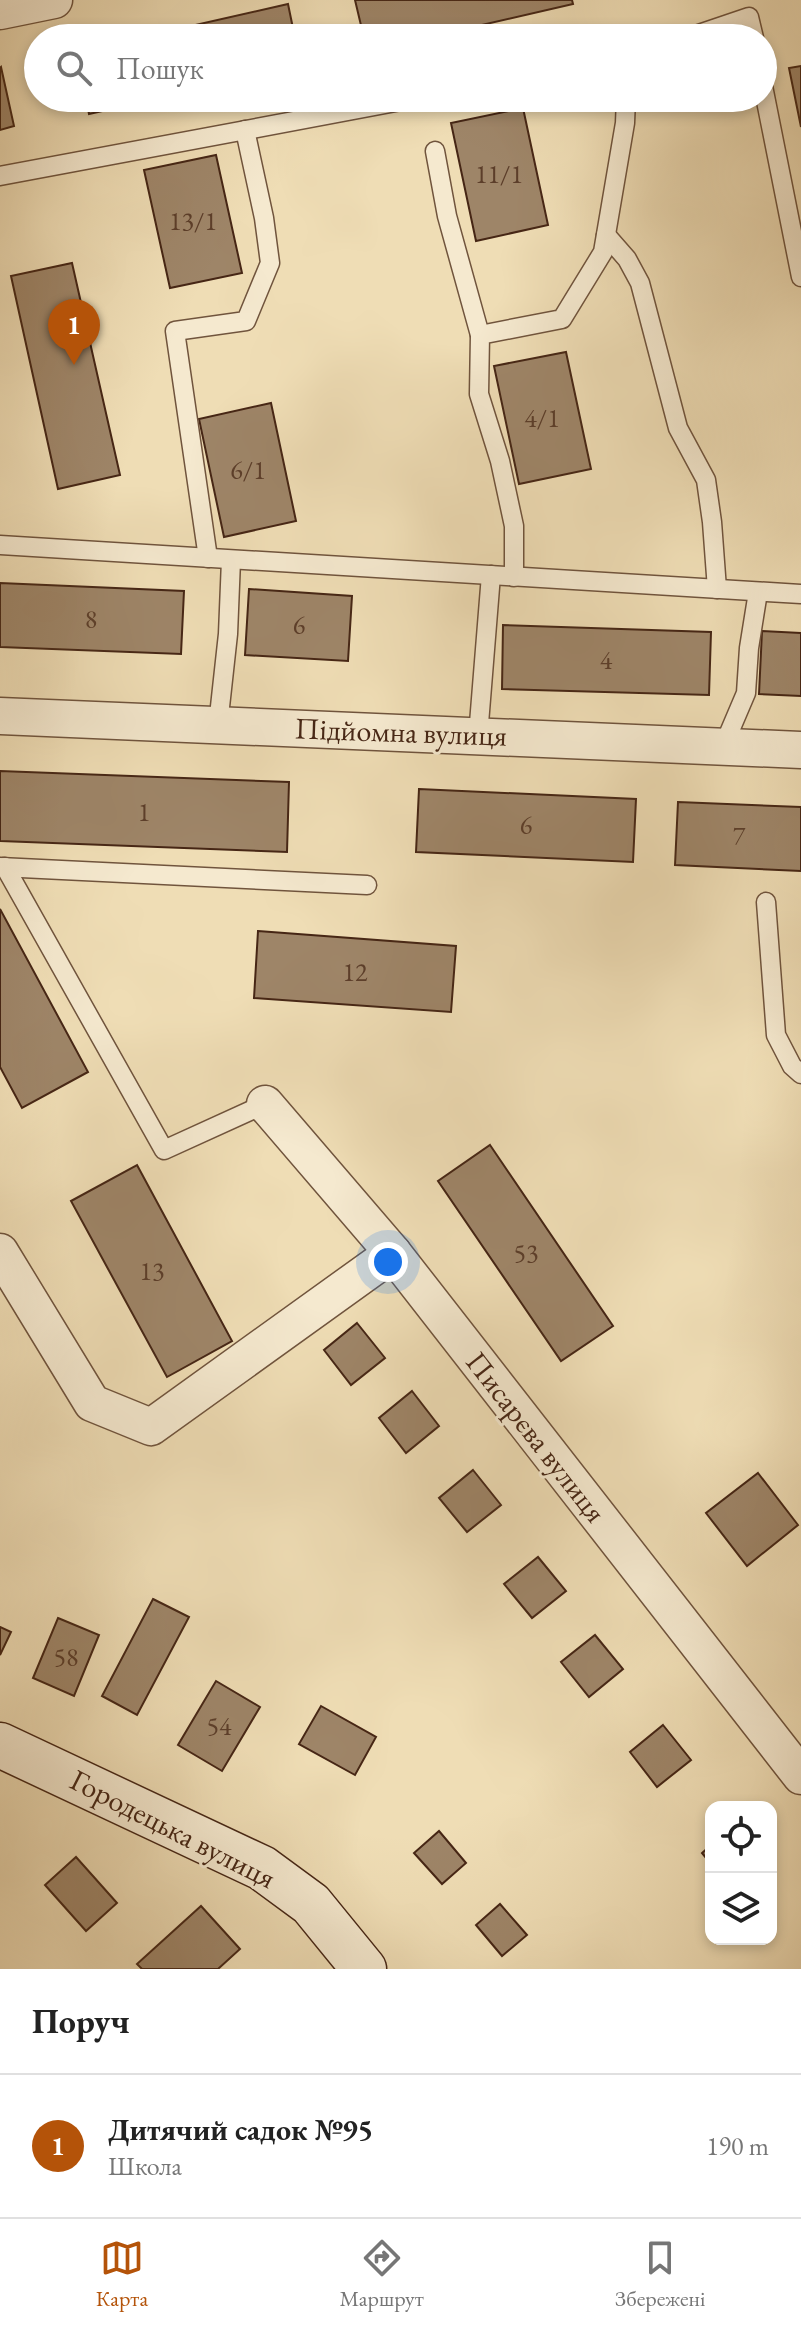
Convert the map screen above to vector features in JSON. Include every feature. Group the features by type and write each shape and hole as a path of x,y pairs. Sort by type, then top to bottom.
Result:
{"main road":[{"name":"Городецька вулиця","path":"0,1745 262,1868 311,1904 364,1969"}],"street":[{"path":"0,11 54,0"},
{"name":"Підйомна вулиця","path":"0,716 801,750"},
{"name":"Писарєва вулиця","path":"265,1104 393,1253 801,1776"},
{"path":"0,1252 92,1403 151,1427 393,1253"}],"lane":[{"path":"728,24 749,17 751,24"},
{"path":"0,176 342,112"},
{"path":"480,335 562,319 603,252 625,112"},
{"path":"768,112 801,277"},
{"path":"208,558 175,331 246,321 270,263 264,218 245,130"},
{"path":"435,151 447,216 480,335 479,394 500,461 514,526 514,577"},
{"path":"606,235 627,259 640,283 678,428 706,480 717,589"},
{"path":"0,545 801,594"},
{"path":"218,725 228,634 231,560"},
{"path":"478,736 491,575"},
{"path":"723,747 746,693 758,592"},
{"path":"2,867 367,885"},
{"path":"2,867 164,1150 265,1104"},
{"path":"766,902 776,1035 792,1066 801,1074"}],"building":[{"path":"355,0 572,0 573,4 486,24 361,24"},
{"path":"288,4 292,24 200,24"},
{"path":"801,66 801,127 789,68"},
{"path":"0,68 14,126 0,130"},
{"path":"504,112 524,112 548,225 476,241 451,123"},
{"path":"216,155 242,273 170,288 144,170"},
{"path":"72,263 120,475 58,489 11,276"},
{"path":"566,352 591,469 519,484 494,366"},
{"path":"271,403 296,521 224,537 199,419"},
{"path":"0,583 184,591 181,654 0,647"},
{"path":"249,589 352,596 348,661 245,655"},
{"path":"503,625 711,632 709,695 502,689"},
{"path":"762,631 801,633 801,696 759,694"},
{"path":"0,771 289,782 287,852 0,841"},
{"path":"419,789 636,799 633,862 416,852"},
{"path":"678,802 801,807 801,871 675,865"},
{"path":"0,909 88,1072 22,1108 0,1067"},
{"path":"258,931 456,946 451,1012 254,998"},
{"path":"490,1145 613,1326 561,1361 438,1181"},
{"path":"137,1165 232,1341 167,1377 71,1201"},
{"path":"357,1323 385,1358 351,1385 324,1350"},
{"path":"412,1391 439,1426 406,1453 379,1418"},
{"path":"473,1470 501,1505 467,1532 439,1498"},
{"path":"758,1473 798,1525 747,1566 706,1513"},
{"path":"538,1557 566,1591 532,1618 504,1584"},
{"path":"153,1599 189,1617 137,1715 102,1696"},
{"path":"58,1618 99,1635 74,1696 33,1678"},
{"path":"0,1627 11,1632 0,1655"},
{"path":"595,1635 623,1669 589,1697 561,1662"},
{"path":"216,1681 260,1707 222,1771 178,1745"},
{"path":"321,1706 376,1737 355,1775 299,1744"},
{"path":"663,1725 691,1760 657,1787 630,1752"},
{"path":"439,1831 466,1863 442,1884 414,1853"},
{"path":"76,1857 117,1903 86,1931 45,1885"},
{"path":"500,1904 527,1935 502,1956 476,1925"},
{"path":"201,1906 240,1949 218,1969 142,1969 137,1964"}],"place":[{"name":"Дитячий садок №95","path":"74,365"}]}
